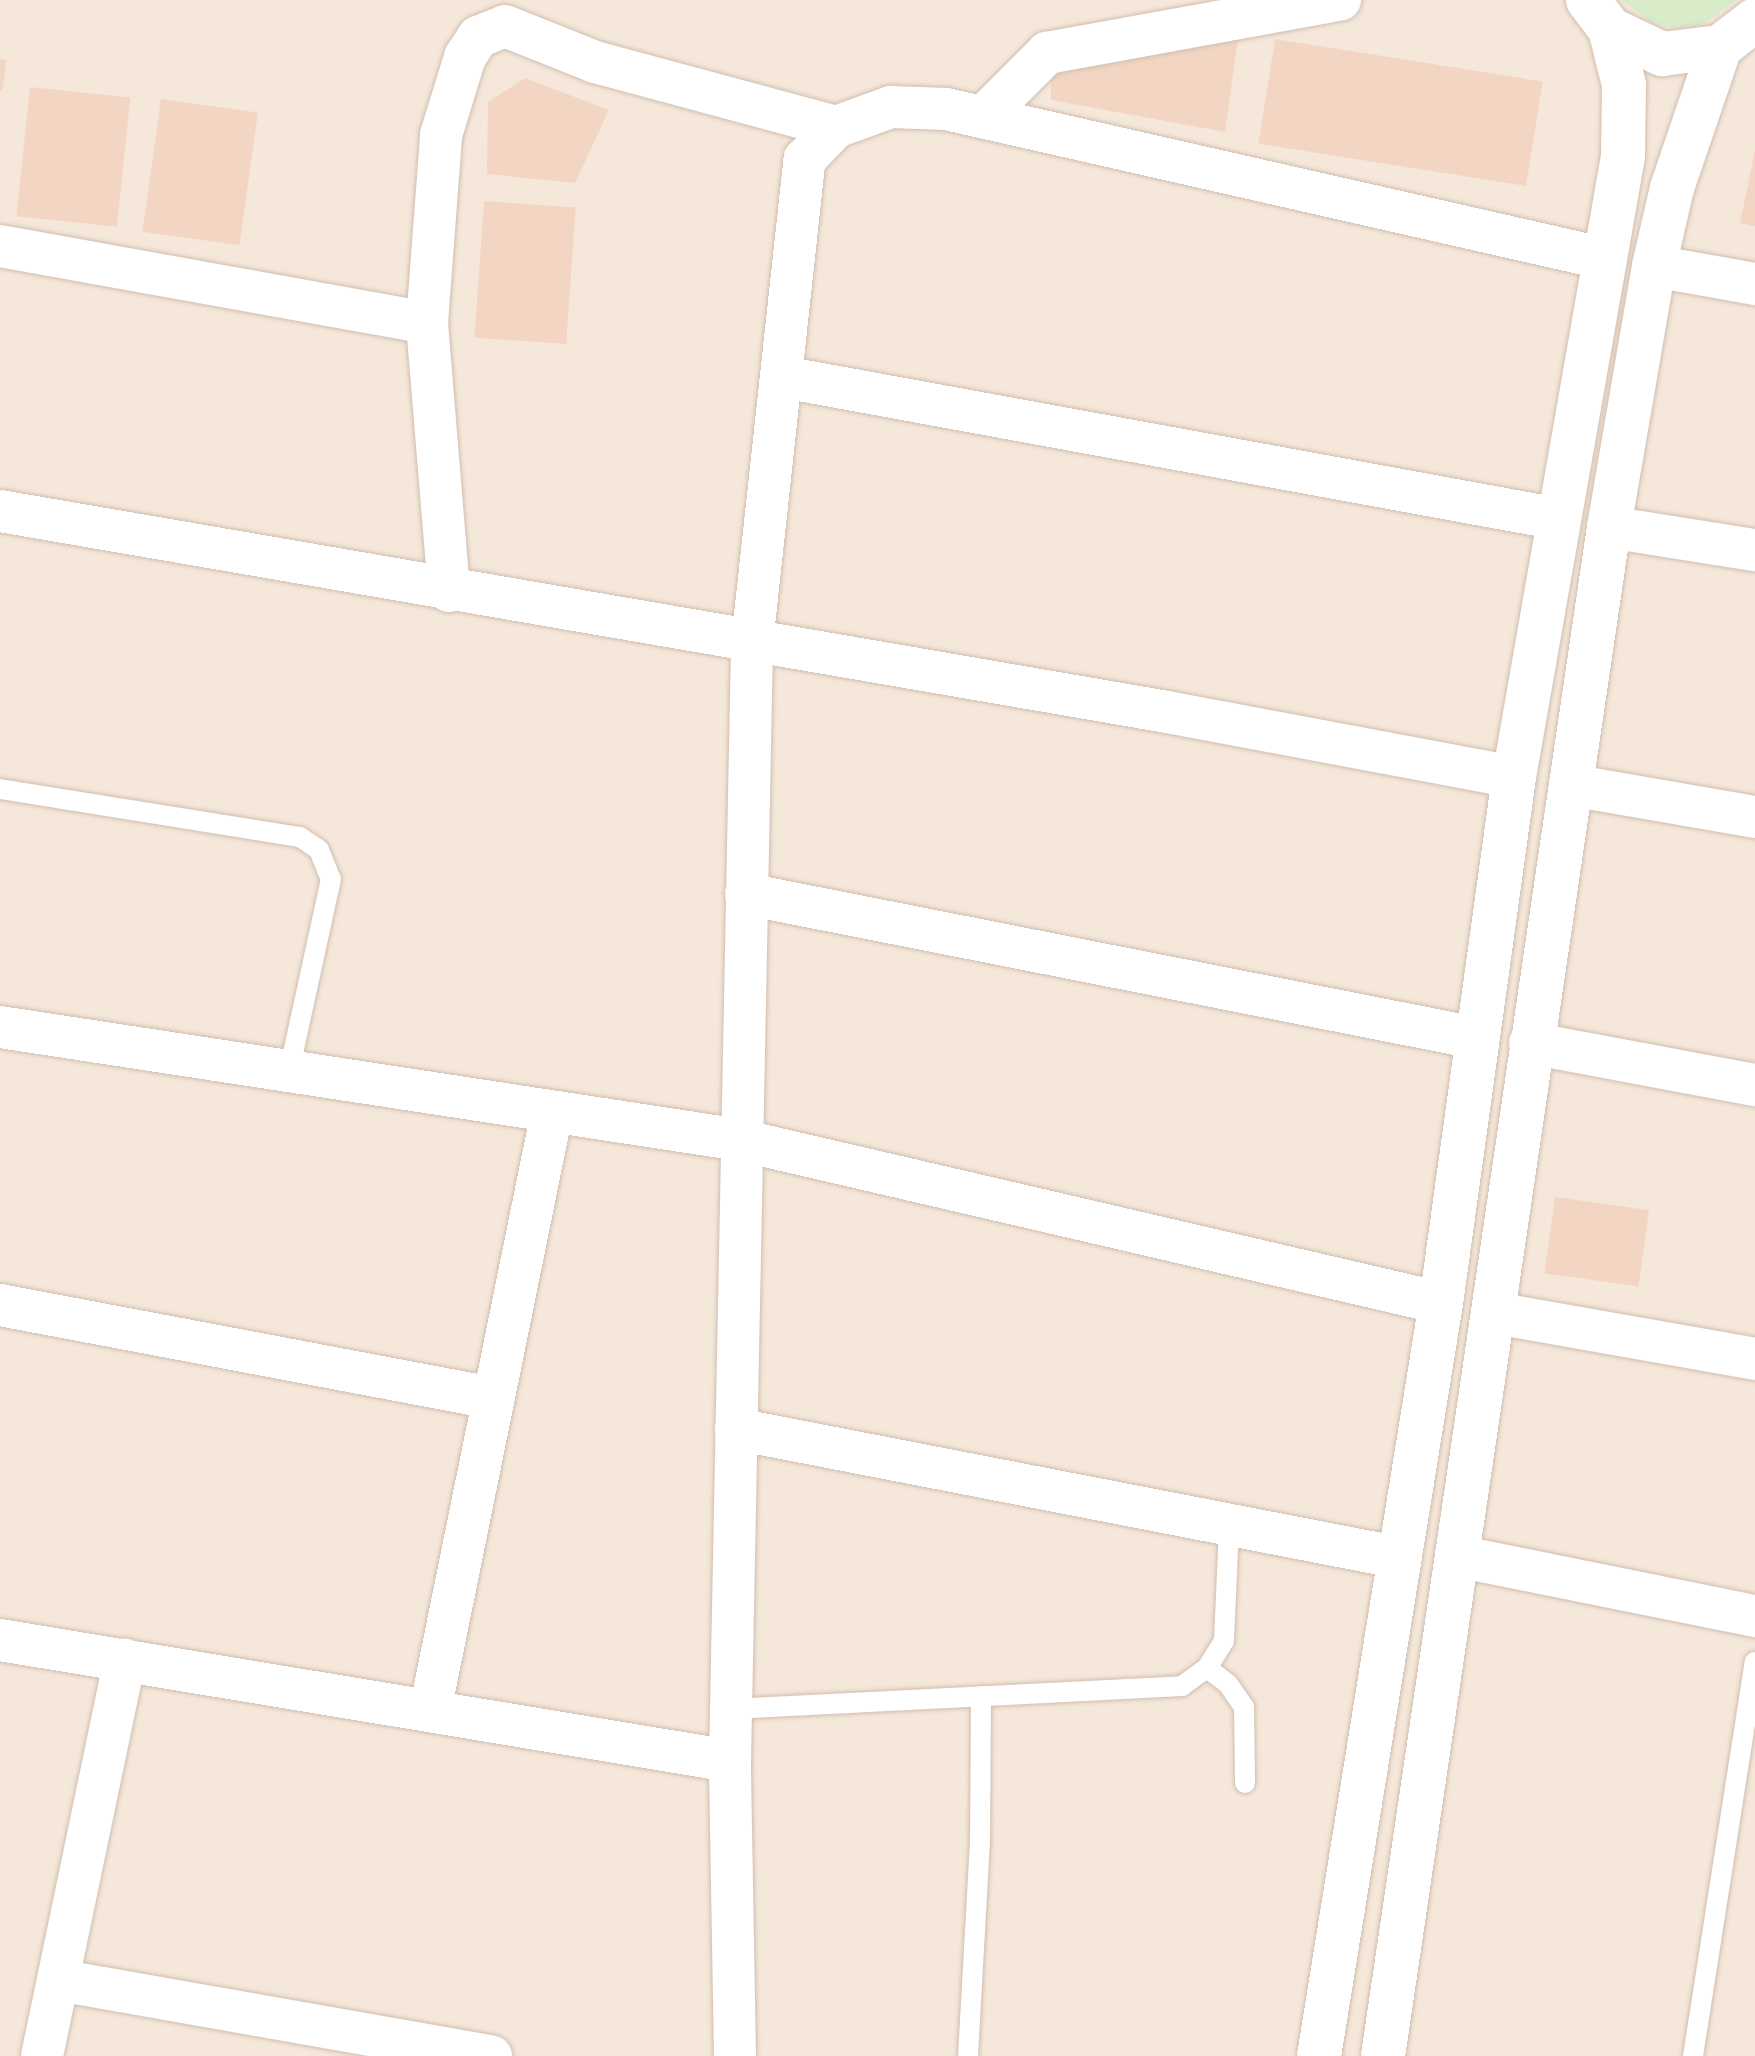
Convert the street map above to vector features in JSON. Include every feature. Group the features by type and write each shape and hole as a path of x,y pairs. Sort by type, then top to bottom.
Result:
{"main road":[{"path":"1591,10 1662,54 1744,32"},
{"path":"1319,2056 1441,1303 1514,777 1602,258 1623,156 1624,85 1591,10"},
{"path":"1383,2056 1495,1313 1530,1043 1609,527 1654,266 1672,188 1744,32"}],"street":[{"path":"983,117 1047,53 1340,0"},
{"path":"449,591 427,323 441,135 465,57 478,37 505,26 595,62 836,127"},
{"path":"735,2056 730,1761 752,643 805,159 836,127 891,107 946,109 1602,258"},
{"path":"0,246 427,323"},
{"path":"1654,266 1755,284"},
{"path":"783,377 1559,519"},
{"path":"0,511 449,591 1167,712 1514,777"},
{"path":"1609,527 1755,550"},
{"path":"1570,785 1755,817"},
{"path":"746,894 1476,1038"},
{"path":"0,1027 740,1140 1441,1303"},
{"path":"1530,1043 1755,1085"},
{"path":"430,1711 552,1112"},
{"path":"0,1305 492,1398"},
{"path":"1495,1313 1755,1359"},
{"path":"736,1429 1401,1558"},
{"path":"1457,1556 1755,1616"},
{"path":"0,1640 730,1761"},
{"path":"42,2056 125,1660"},
{"path":"58,1980 491,2056"}],"lane":[{"path":"0,789 300,837 319,850 331,879 289,1071"},
{"path":"731,1709 1182,1686 1207,1668 1224,1641 1229,1525"},
{"path":"1693,2056 1755,1662"},
{"path":"1207,1668 1228,1684 1244,1707 1245,1783"},
{"path":"968,2056 980,1842 981,1696"}],"shaded area":[{"path":"0,0 1755,0 1755,2056 0,2056"}],"green space":[{"path":"1621,0 1736,0 1704,24 1680,28 1656,25"}],"building":[{"path":"1238,39 1225,132 1051,100 1051,67"},
{"path":"1275,39 1543,81 1526,186 1258,144"},
{"path":"0,59 7,60 2,91 0,91"},
{"path":"525,78 609,110 575,183 487,174 488,102"},
{"path":"30,87 130,98 117,227 16,216"},
{"path":"161,99 258,113 239,245 142,232"},
{"path":"1755,150 1755,226 1740,223"},
{"path":"484,201 576,207 566,344 474,338"},
{"path":"1555,1197 1649,1210 1638,1286 1544,1273"}]}
